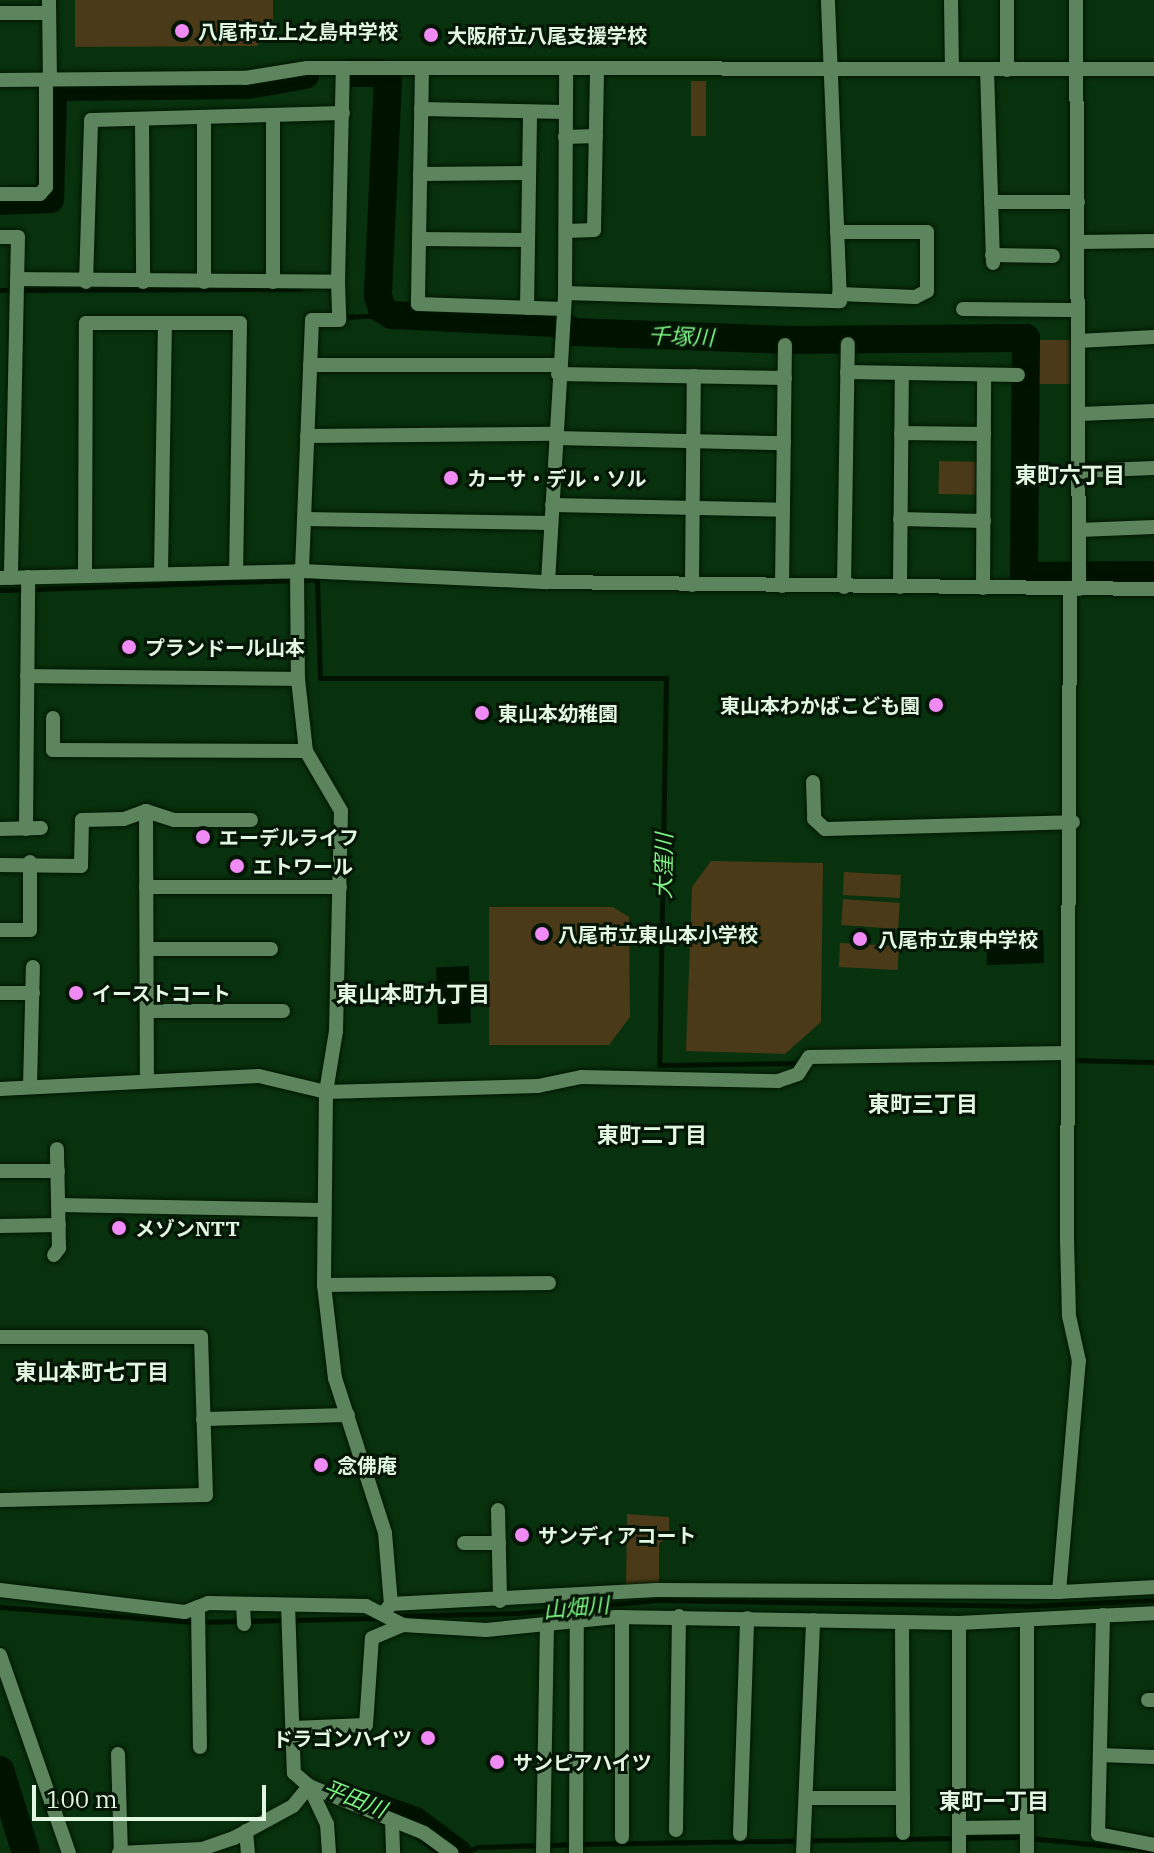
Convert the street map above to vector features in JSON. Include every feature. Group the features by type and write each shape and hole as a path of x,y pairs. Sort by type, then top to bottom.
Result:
{"street":[{"path":"565,293 840,301 828,0"},
{"path":"951,0 952,69"},
{"path":"1007,0 1007,70"},
{"path":"1059,1592 1079,1361 1069,1316 1066,1053 1079,530 1076,0"},
{"path":"0,13 49,7 46,187 40,194 0,194"},
{"path":"0,80 245,78 307,68 343,72 422,69 1154,69"},
{"path":"422,69 418,304 564,309"},
{"path":"548,582 565,293 566,70"},
{"path":"987,70 992,259 1053,256"},
{"path":"566,231 594,230 597,71"},
{"path":"343,72 339,320 312,320 298,679 306,751 341,811 336,1031 326,1092 322,1210 324,1285 335,1378 385,1533 391,1615"},
{"path":"421,109 565,112"},
{"path":"527,308 530,112"},
{"path":"86,282 91,120 343,113"},
{"path":"273,115 273,282"},
{"path":"204,117 204,282"},
{"path":"142,119 143,282"},
{"path":"565,137 596,136"},
{"path":"420,174 529,173"},
{"path":"991,202 1078,202"},
{"path":"837,232 927,232 927,291 915,297 839,294"},
{"path":"0,237 18,237 6,578 300,571 548,582 983,588 1076,582 1154,589"},
{"path":"419,239 528,240"},
{"path":"1078,242 1154,241"},
{"path":"0,288 17,284 86,282 338,282"},
{"path":"963,309 1078,310"},
{"path":"0,321 16,321"},
{"path":"85,576 86,323 240,323 236,572"},
{"path":"161,574 165,324"},
{"path":"1078,341 1154,337"},
{"path":"844,587 848,344"},
{"path":"782,586 785,345"},
{"path":"310,365 559,369 785,378"},
{"path":"847,372 1018,375"},
{"path":"900,587 902,373"},
{"path":"983,588 984,375"},
{"path":"692,585 694,376"},
{"path":"1079,414 1154,411"},
{"path":"901,433 984,434"},
{"path":"307,436 555,436 784,443"},
{"path":"1079,471 1154,468"},
{"path":"552,505 783,510"},
{"path":"304,519 551,523"},
{"path":"900,519 984,521"},
{"path":"1079,530 1154,527"},
{"path":"0,829 34,828 27,676 28,577"},
{"path":"27,676 298,679"},
{"path":"53,718 53,750 306,751"},
{"path":"813,782 814,819 825,829 1073,822"},
{"path":"146,811 147,1081"},
{"path":"0,865 30,862 81,866 82,820 124,819 146,811 174,820 251,820"},
{"path":"0,930 30,930 30,862"},
{"path":"146,887 340,887"},
{"path":"147,949 271,949"},
{"path":"30,1086 33,967"},
{"path":"0,993 33,993"},
{"path":"147,1011 283,1011"},
{"path":"0,1089 259,1076 326,1092 538,1086 581,1077 778,1081 798,1074 809,1057 1066,1053"},
{"path":"54,1255 59,1225 57,1149"},
{"path":"0,1171 58,1171"},
{"path":"59,1205 322,1210"},
{"path":"0,1226 59,1225"},
{"path":"324,1285 549,1283"},
{"path":"0,1337 201,1337 206,1495 0,1500"},
{"path":"203,1419 348,1415"},
{"path":"498,1510 500,1601"},
{"path":"464,1543 499,1543"},
{"path":"293,1728 366,1725 372,1638 391,1615 500,1601 657,1590 1059,1592 1154,1587"},
{"path":"0,1590 198,1616 289,1614 366,1606 391,1615 486,1630 622,1617 959,1623 1154,1613"},
{"path":"289,1614 294,1773 309,1786 424,1833 452,1853"},
{"path":"1103,1615 1098,1834 1154,1845"},
{"path":"198,1616 200,1747"},
{"path":"676,1830 679,1616"},
{"path":"622,1617 622,1837"},
{"path":"740,1834 747,1618"},
{"path":"803,1853 813,1620"},
{"path":"1027,1621 1027,1853"},
{"path":"576,1853 577,1622"},
{"path":"902,1622 903,1833"},
{"path":"959,1623 959,1853"},
{"path":"543,1853 547,1625"},
{"path":"0,1655 69,1853"},
{"path":"118,1754 120,1853 202,1849 246,1831 293,1806 309,1786"},
{"path":"1100,1755 1154,1757"},
{"path":"309,1786 327,1824 329,1853"},
{"path":"806,1798 903,1798"},
{"path":"392,1821 393,1853"},
{"path":"959,1828 1027,1827"},
{"path":"246,1831 248,1853"}],"shaded area":[{"path":"75,0 273,0 273,20 257,46 75,47"},
{"path":"691,81 706,81 706,136 691,136"},
{"path":"1028,340 1070,340 1070,384 1028,384"},
{"path":"939,461 980,462 979,495 938,494"},
{"path":"711,861 823,863 821,1022 785,1054 686,1051 692,887"},
{"path":"844,872 901,875 900,898 843,895"},
{"path":"843,899 900,903 898,929 841,925"},
{"path":"489,907 613,907 629,917 630,1017 609,1045 489,1045"},
{"path":"1043,930 1044,963 987,965 986,932"},
{"path":"840,943 899,946 898,970 839,967"},
{"path":"469,966 471,1023 438,1024 436,967"},
{"path":"627,1514 669,1517 669,1535 659,1544 659,1583 626,1585"}],"waterway":[{"name":"千塚川","path":"351,73 378,73 388,80 378,296 382,309 392,315 555,323 574,332 790,340 1026,338 1024,576 1154,575"},
{"path":"0,201 50,199 53,95 59,87 248,85 305,75"},
{"name":"千塚川","path":"0,290 300,289"},
{"name":"千塚川","path":"341,317 392,315"},
{"name":"大窪川","path":"304,580 317,579 320,678 666,678 659,1065 801,1063"},
{"name":"大窪川","path":"36,589 294,580"},
{"name":"大窪川","path":"0,590 24,589"},
{"name":"大窪川","path":"1071,1060 1154,1062"},
{"name":"山畑川","path":"396,1616 518,1613 657,1600 1025,1606 1154,1600"},
{"name":"山畑川","path":"0,1607 193,1622 382,1618"},
{"path":"0,1770 26,1853"},
{"name":"平田川","path":"368,1804 415,1821 458,1853"},
{"path":"463,1853 478,1847 579,1844 1019,1837 1149,1850"}],"place":[{"name":"八尾市立上之島中学校","path":"182,31"},
{"name":"大阪府立八尾支援学校","path":"431,35"},
{"name":"カーサ・デル・ソル","path":"451,478"},
{"name":"プランドール山本","path":"129,647"},
{"name":"東山本わかばこども園","path":"936,705"},
{"name":"東山本幼稚園","path":"482,713"},
{"name":"エーデルライフ","path":"203,837"},
{"name":"エトワール","path":"237,866"},
{"name":"八尾市立東山本小学校","path":"542,934"},
{"name":"八尾市立東中学校","path":"860,939"},
{"name":"イーストコート","path":"76,993"},
{"name":"メゾンNTT","path":"119,1228"},
{"name":"念佛庵","path":"321,1465"},
{"name":"サンディアコート","path":"522,1535"},
{"name":"ドラゴンハイツ","path":"428,1738"},
{"name":"サンピアハイツ","path":"497,1762"}],"district":[{"name":"東町六丁目","path":"1070,475"},
{"name":"東山本町九丁目","path":"413,994"},
{"name":"東町三丁目","path":"923,1104"},
{"name":"東町二丁目","path":"652,1135"},
{"name":"東山本町七丁目","path":"92,1372"},
{"name":"東町一丁目","path":"994,1801"}]}
